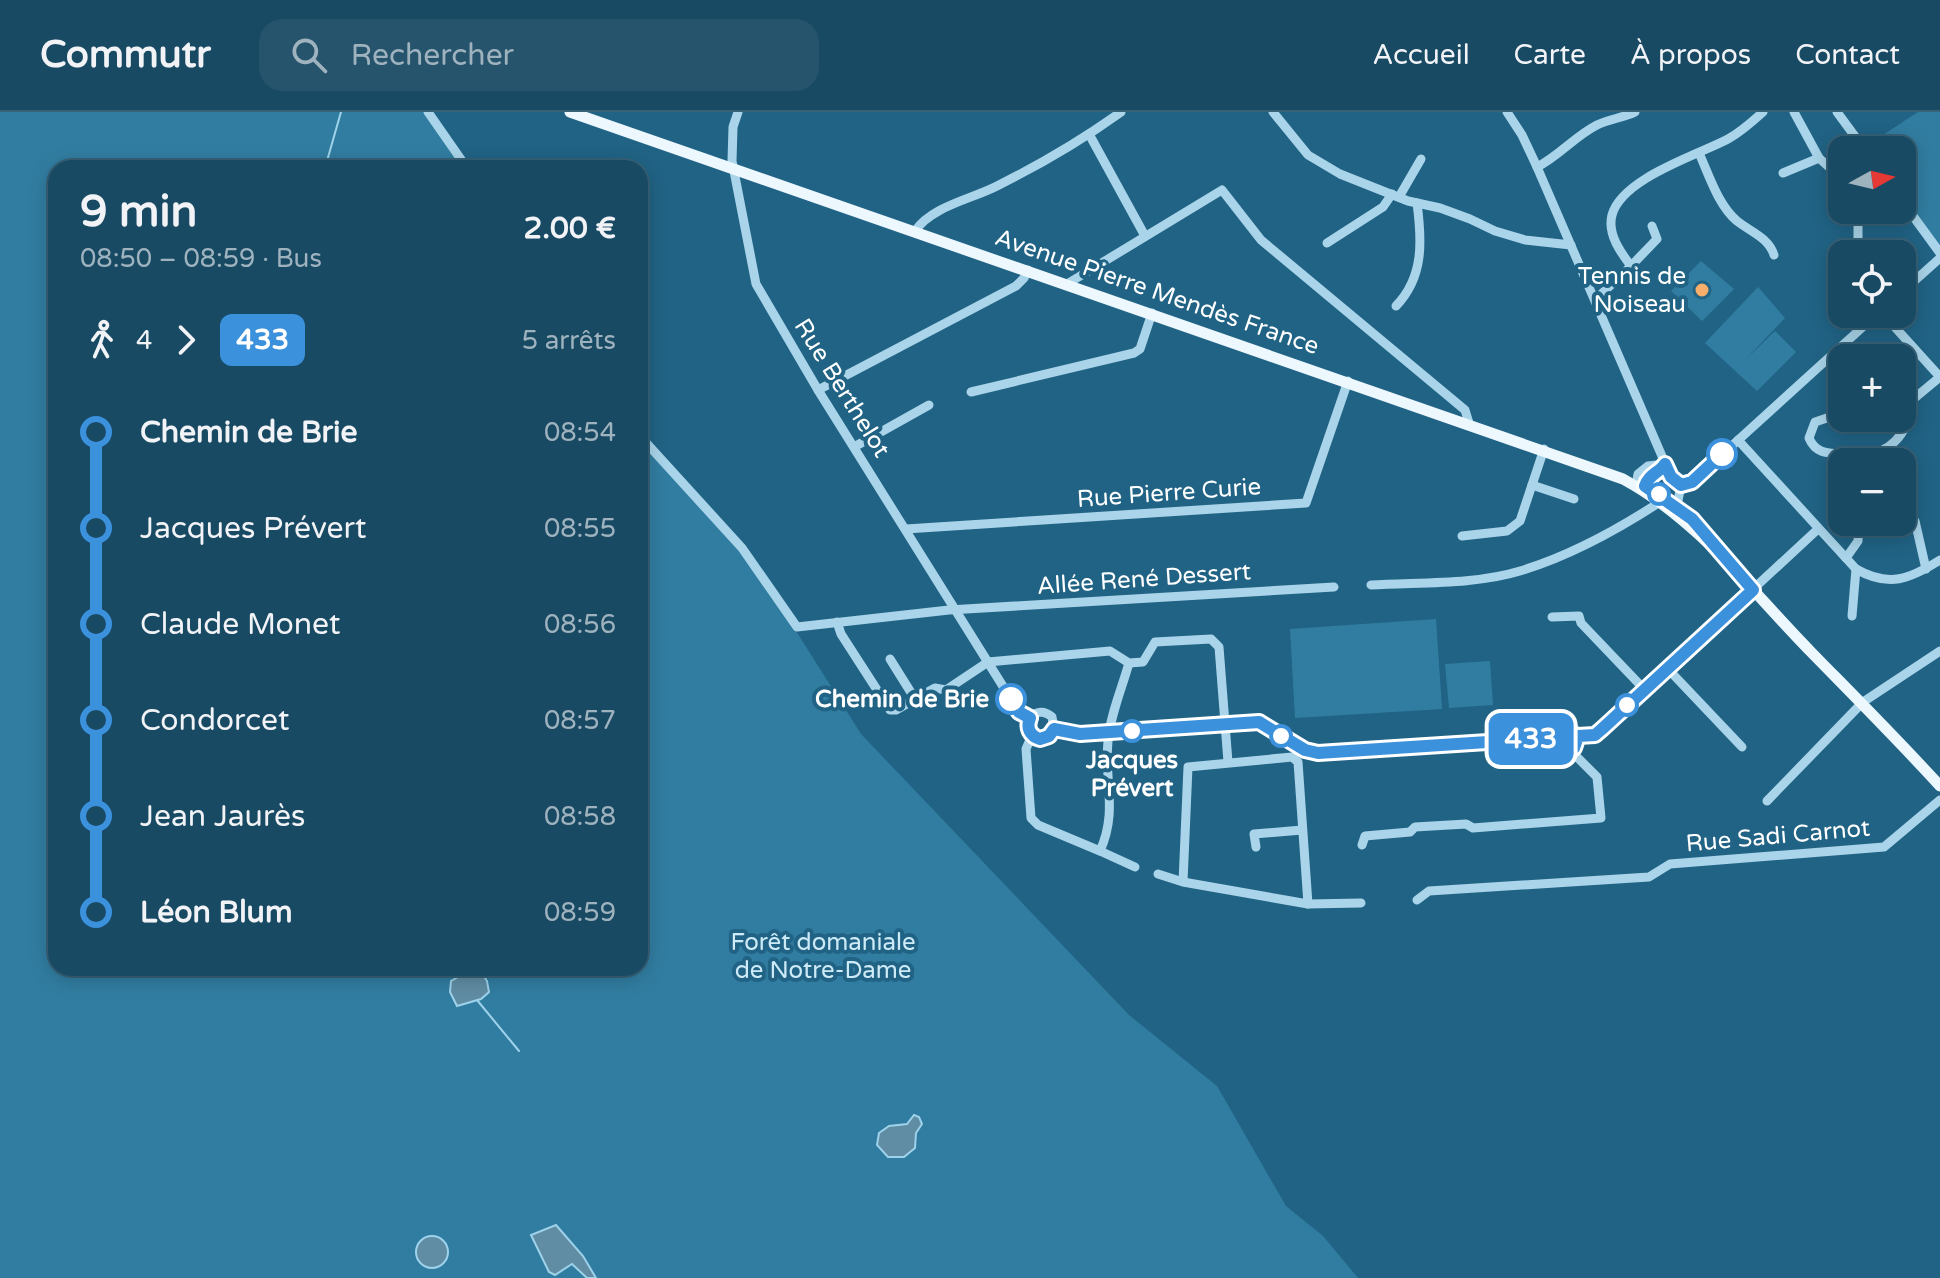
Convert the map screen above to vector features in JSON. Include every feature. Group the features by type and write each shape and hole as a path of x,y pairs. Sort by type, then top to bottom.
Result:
{"main road":[{"name":"Avenue Pierre Mendès France","path":"570,112 1614,474 1677,506 1710,537 1714,546"},
{"name":"Avenue Pierre Mendès France","path":"1640,486 1714,546 1940,786"}],"street":[{"path":"428,112 461,160"},
{"name":"Rue Berthelot","path":"738,112 733,127 733,169 756,284 818,390 1019,712 1030,718"},
{"path":"915,231 926,219 996,187 1089,134 1121,112"},
{"path":"1273,112 1308,155 1320,164 1396,196 1440,208 1510,236 1571,245"},
{"path":"1507,112 1537,167 1671,477 1681,485"},
{"path":"1537,167 1599,123 1635,112"},
{"path":"1631,266 1618,249 1611,225 1617,206 1650,175 1730,138 1763,112"},
{"path":"1794,112 1819,158 1828,166"},
{"path":"1837,112 1855,136"},
{"path":"1089,134 1145,236"},
{"path":"1699,153 1728,210 1735,219 1771,245 1774,255"},
{"path":"1783,173 1819,158"},
{"path":"1327,243 1396,196 1421,159"},
{"path":"1067,284 1222,190 1261,240 1465,410 1469,423"},
{"path":"1396,306 1404,298 1420,261 1417,203"},
{"path":"1916,221 1940,255 1916,278"},
{"path":"1595,300 1657,239 1652,226"},
{"path":"818,390 1016,286 1028,270"},
{"path":"971,392 1134,353 1140,349 1152,313"},
{"path":"1681,485 1692,482 1864,328"},
{"path":"1893,328 1940,377 1916,394"},
{"name":"Rue Pierre Curie","path":"906,529 1306,503 1348,381"},
{"path":"854,447 929,405"},
{"path":"1828,418 1815,422 1809,438 1812,446 1828,454"},
{"path":"1885,448 1902,432"},
{"path":"1738,440 1856,569 1879,578 1896,580 1911,577 1940,560"},
{"name":"Allée René Dessert","path":"648,445 742,548 797,627 949,610 1334,587"},
{"path":"1462,536 1507,531 1520,521 1544,449"},
{"path":"1640,486 1665,464"},
{"path":"1532,485 1574,499"},
{"path":"1677,506 1681,485"},
{"path":"1371,585 1470,579 1518,572 1612,532 1660,502"},
{"path":"1916,525 1926,569"},
{"path":"1578,736 1595,735 1818,529"},
{"path":"1846,558 1858,536"},
{"path":"1852,616 1856,569"},
{"path":"1552,617 1579,616 1581,623 1644,689"},
{"path":"837,622 841,634 890,710 896,710 935,688 946,690 988,662 1110,651 1129,663 1143,662 1155,642 1211,639 1219,647 1228,762"},
{"path":"1767,801 1863,702 1940,651"},
{"path":"890,659 915,699"},
{"path":"1100,851 1108,832 1108,741 1129,663"},
{"path":"1667,668 1742,747"},
{"path":"1032,735 1045,738 1054,729 1054,721 1048,714 1036,713 1030,718 1028,727 1032,735 1026,749 1031,818 1038,825 1135,867"},
{"path":"1054,729 1080,734 1259,722 1305,750 1318,753 1548,738"},
{"path":"1560,722 1570,724 1578,736 1577,745 1571,751 1556,751 1548,738 1551,728 1560,722"},
{"path":"1362,845 1365,836 1410,832 1415,827 1466,824 1473,828 1601,818 1597,777 1571,751"},
{"path":"1183,882 1188,767 1292,757 1298,762 1308,904"},
{"name":"Rue Sadi Carnot","path":"1417,900 1429,891 1649,877 1670,864 1884,847 1940,800"},
{"path":"1256,847 1254,834 1302,830"},
{"path":"1158,874 1183,882 1308,904 1361,903"}],"green space":[{"name":"Forêt domaniale de Notre-Dame","path":"0,112 425,112 458,160 48,160 48,976 648,976 648,446 743,547 861,734 1129,1015 1217,1086 1286,1206 1323,1236 1358,1278 596,1278 583,1255 556,1225 532,1235 549,1272 555,1275 572,1264 587,1278 0,1278"},
{"path":"1918,112 1940,112 1940,253 1916,220 1916,136 1881,136"},
{"name":"Tennis de Noiseau","path":"1701,261 1734,289 1702,321 1671,291"},
{"path":"1758,287 1785,318 1744,361 1775,331 1796,352 1757,391 1705,343"},
{"path":"1436,619 1442,709 1295,718 1290,629"},
{"path":"1490,661 1493,705 1449,708 1445,664"}],"shaded area":[{"path":"460,976 484,976 489,992 481,999 457,1006 450,992 451,981"},
{"path":"914,1115 919,1117 922,1124 916,1133 915,1148 904,1157 888,1157 877,1145 879,1133 889,1126 907,1124"},
{"path":"556,1225 583,1256 596,1278 587,1278 572,1264 555,1275 549,1272 531,1235"},
{"path":"432,1236 443,1241 448,1252 443,1263 432,1268 421,1263 416,1252 421,1241"}],"waterway":[{"path":"327,160 341,112"},
{"path":"477,1000 519,1051"}],"bus line":[{"name":"433","path":"1011,699 1019,712 1030,718 1029,731 1040,739 1049,736 1054,729 1080,734 1259,722 1305,750 1318,753 1548,738 1551,748 1566,753 1577,745 1578,736 1595,735 1602,729 1753,590 1692,519 1645,486 1650,475 1660,471 1665,464 1671,477 1681,485 1692,482 1722,454"}],"place":[{"name":"Tennis de Noiseau","path":"1702,290"},
{"name":"Chemin de Brie","path":"1011,699"},
{"name":"Jacques Prévert","path":"1132,731"}]}
